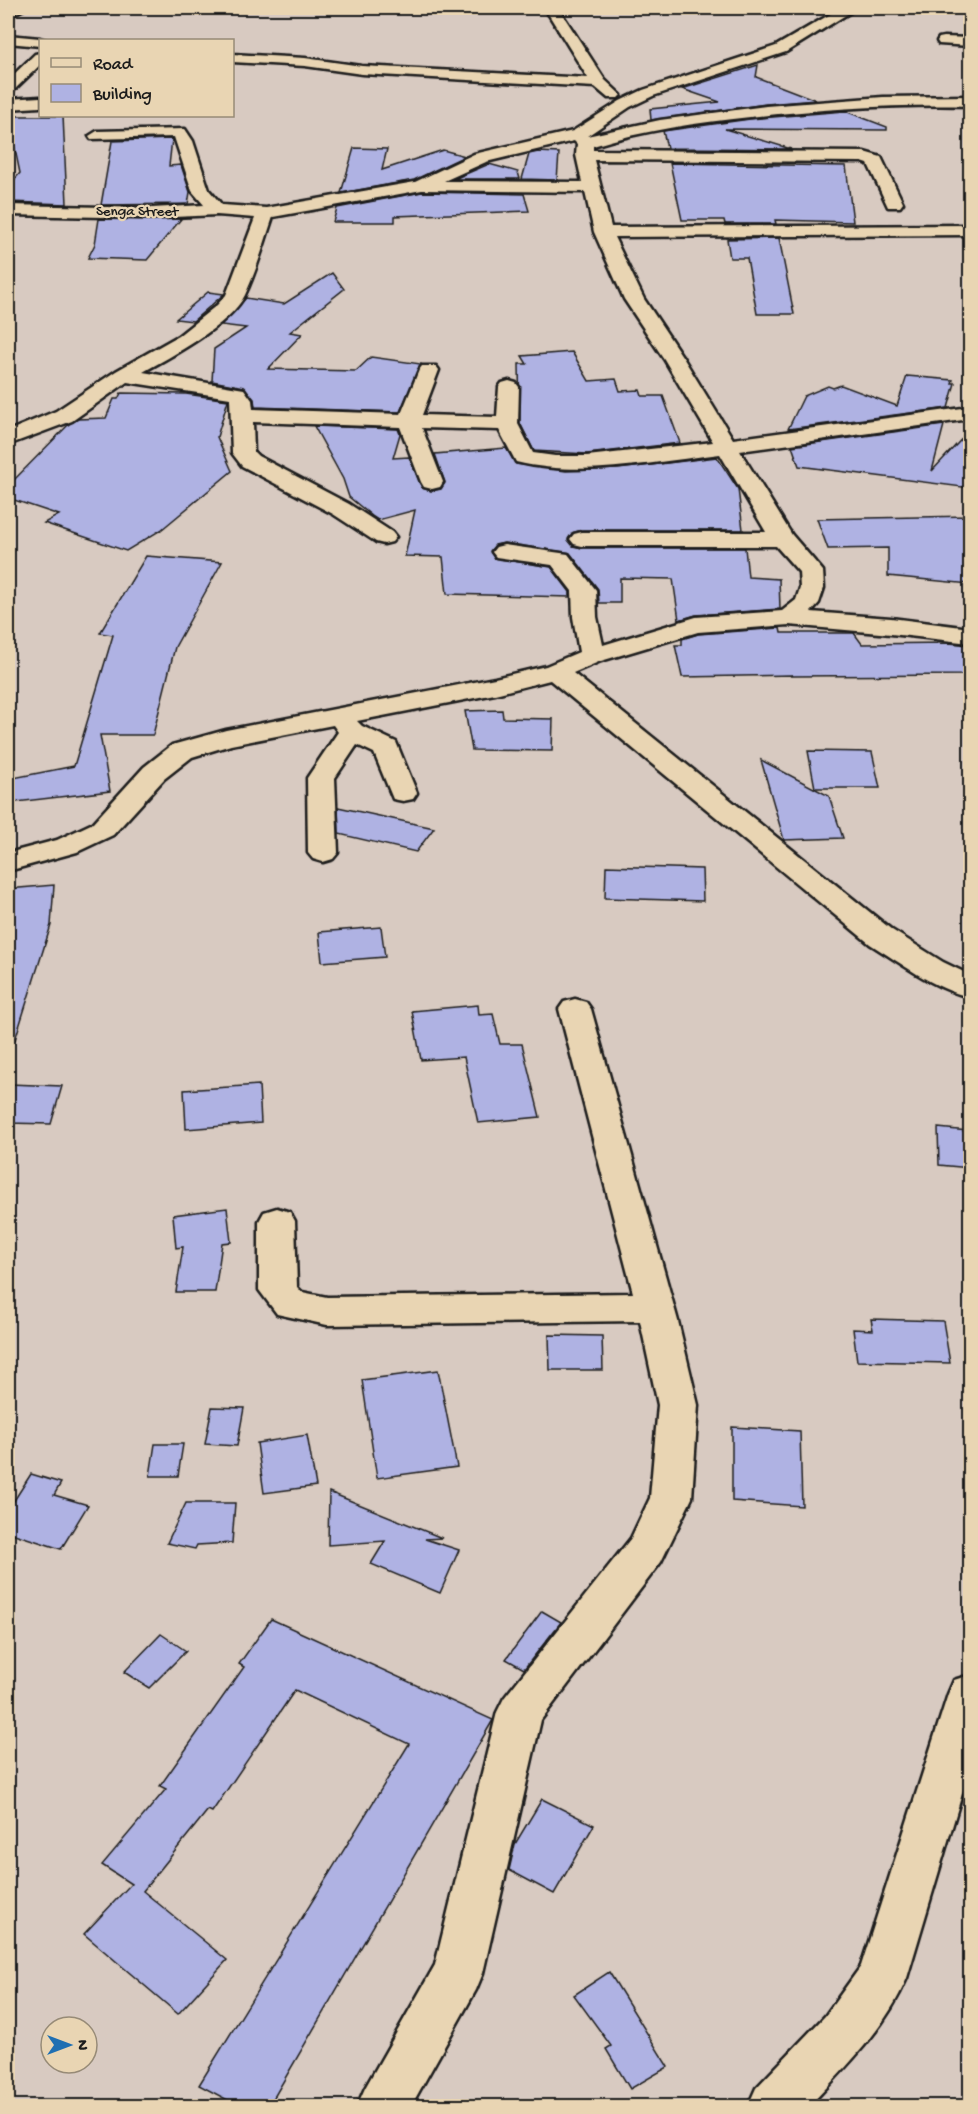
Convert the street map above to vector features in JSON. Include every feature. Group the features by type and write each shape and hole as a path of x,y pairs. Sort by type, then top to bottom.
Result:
{"street":[{"path":"8,14 19,8"},
{"path":"549,8 554,12 598,83 625,104"},
{"path":"582,144 625,104 648,93 781,48 850,8"},
{"path":"8,39 39,42"},
{"path":"944,41 970,42"},
{"path":"8,88 39,58"},
{"path":"234,58 305,62 362,70 598,83"},
{"path":"419,186 480,158 582,144 632,129 773,110 871,101 970,101"},
{"path":"8,104 39,102"},
{"path":"97,136 179,124 201,191 217,210"},
{"path":"582,144 603,232 634,299 728,447 782,538 811,572 812,588 807,603 789,618"},
{"path":"582,144 864,157 875,161 894,203"},
{"path":"419,186 592,187"},
{"name":"Senga Street","path":"8,210 152,213 217,210 266,213 419,186"},
{"path":"8,439 64,416 123,375 185,340 224,309 235,296 266,213"},
{"path":"603,232 970,230"},
{"path":"429,370 409,422 432,482"},
{"path":"123,375 237,393 242,400 243,453 250,461 341,509 384,537"},
{"path":"509,387 507,424 524,457 541,462 581,462 728,447 970,413"},
{"path":"242,416 507,424"},
{"path":"582,538 782,538"},
{"path":"504,552 560,559 567,566 584,590 585,617 592,656"},
{"path":"8,862 67,846 103,829 154,773 182,751 226,738 346,724 555,670 592,656 696,625 789,618 891,626 970,636"},
{"path":"555,670 881,937 932,969 970,987"},
{"path":"346,724 386,748 403,793"},
{"path":"323,853 321,778 346,724"},
{"path":"382,2106 458,1973 520,1712 646,1550 671,1498 678,1405 659,1321 575,1009"},
{"path":"277,1221 278,1290 290,1304 327,1311 654,1307"},
{"path":"774,2106 843,2034 882,1978 970,1694"}],"building":[{"path":"758,65 756,77 816,100 766,104 651,120 650,109 720,102 682,89"},
{"path":"845,111 887,127 887,130 725,129 791,149 667,148 663,131 750,119"},
{"path":"8,116 63,117 67,204 8,202 8,187 20,173"},
{"path":"172,139 169,166 181,165 190,192 188,204 101,205 112,141"},
{"path":"354,148 387,149 382,170 443,150 465,156 414,180 341,193"},
{"path":"559,153 557,180 522,179 529,154"},
{"path":"670,163 846,166 853,222 775,220 776,224 725,224 724,220 682,220"},
{"path":"489,164 518,172 520,179 454,179"},
{"path":"422,192 524,194 529,211 395,216 395,222 333,222 337,208"},
{"path":"99,219 181,219 147,260 88,258 95,244"},
{"path":"779,238 794,314 757,314 747,258 730,258 727,239"},
{"path":"332,273 344,289 290,332 302,334 268,369 356,371 371,357 421,364 400,412 255,407 254,399 244,387 212,381 214,349 246,328 221,325 246,298 284,304"},
{"path":"208,292 224,294 193,321 176,319"},
{"path":"572,352 589,381 616,379 620,391 640,390 642,396 663,396 680,443 587,454 534,451 520,423 519,364 527,364 522,356"},
{"path":"907,376 953,380 952,383 955,383 948,408 788,429 804,396 828,386 833,388 841,385 897,406"},
{"path":"121,393 186,394 228,400 217,437 232,471 161,530 126,551 44,523 59,515 8,498 8,486 69,424 78,419 106,418 114,399 118,399"},
{"path":"944,425 932,471 970,430 970,488 799,466 792,446"},
{"path":"314,426 398,429 400,434 393,458 409,457 422,488 431,491 441,489 445,483 435,454 506,448 516,464 566,471 618,469 717,457 738,489 743,530 582,530 572,533 568,540 573,546 582,548 745,548 748,577 779,579 780,609 696,615 679,620 673,579 620,578 620,603 599,603 598,589 570,553 504,543 495,545 490,551 494,558 551,567 570,592 570,597 447,594 443,557 405,556 415,510 378,520 349,497 343,479"},
{"path":"970,516 970,584 888,576 888,548 828,549 817,519"},
{"path":"146,556 222,562 175,647 153,735 100,735 110,791 8,803 8,779 74,766 113,635 100,633"},
{"path":"780,628 781,633 854,633 862,644 949,643 970,645 970,675 682,677 675,645 682,645 682,639 698,634"},
{"path":"502,710 503,718 553,719 552,751 472,750 465,711"},
{"path":"808,751 872,752 880,788 815,788"},
{"path":"761,760 829,796 843,838 784,840"},
{"path":"338,807 434,828 416,852 339,834"},
{"path":"606,866 702,869 703,901 605,898"},
{"path":"54,885 51,925 14,1043 8,1042 8,889"},
{"path":"381,927 385,957 322,962 319,932"},
{"path":"478,1005 479,1015 493,1014 500,1044 522,1044 540,1117 478,1123 464,1057 421,1060 412,1011"},
{"path":"8,1084 62,1086 51,1124 8,1123"},
{"path":"259,1085 261,1123 186,1129 184,1090"},
{"path":"938,1128 968,1131 970,1168 939,1165"},
{"path":"227,1208 231,1242 222,1243 215,1292 176,1292 183,1247 176,1248 173,1215"},
{"path":"871,1319 943,1321 950,1363 857,1361 853,1329 873,1330"},
{"path":"549,1335 602,1336 603,1370 550,1370"},
{"path":"438,1370 457,1467 377,1478 362,1380"},
{"path":"212,1407 244,1408 237,1446 205,1444"},
{"path":"732,1427 800,1431 802,1506 732,1501"},
{"path":"307,1435 316,1486 264,1493 257,1443"},
{"path":"155,1444 183,1444 178,1476 150,1476"},
{"path":"31,1474 61,1483 54,1495 88,1505 61,1549 8,1532 8,1510"},
{"path":"329,1492 442,1538 425,1539 459,1550 440,1593 371,1564 385,1541 328,1545"},
{"path":"186,1503 235,1503 232,1543 197,1545 195,1549 167,1543"},
{"path":"542,1611 561,1622 524,1669 506,1659"},
{"path":"271,1619 493,1720 269,2106 239,2106 199,2085 409,1744 295,1690 212,1812 208,1810 143,1891 227,1960 178,2014 84,1934 131,1884 102,1865 166,1789 160,1786 244,1667 239,1664"},
{"path":"161,1634 186,1651 149,1688 124,1672"},
{"path":"542,1799 594,1825 554,1894 509,1870 515,1844"},
{"path":"609,1972 668,2067 630,2089 606,2049 611,2046 574,1995"}]}
